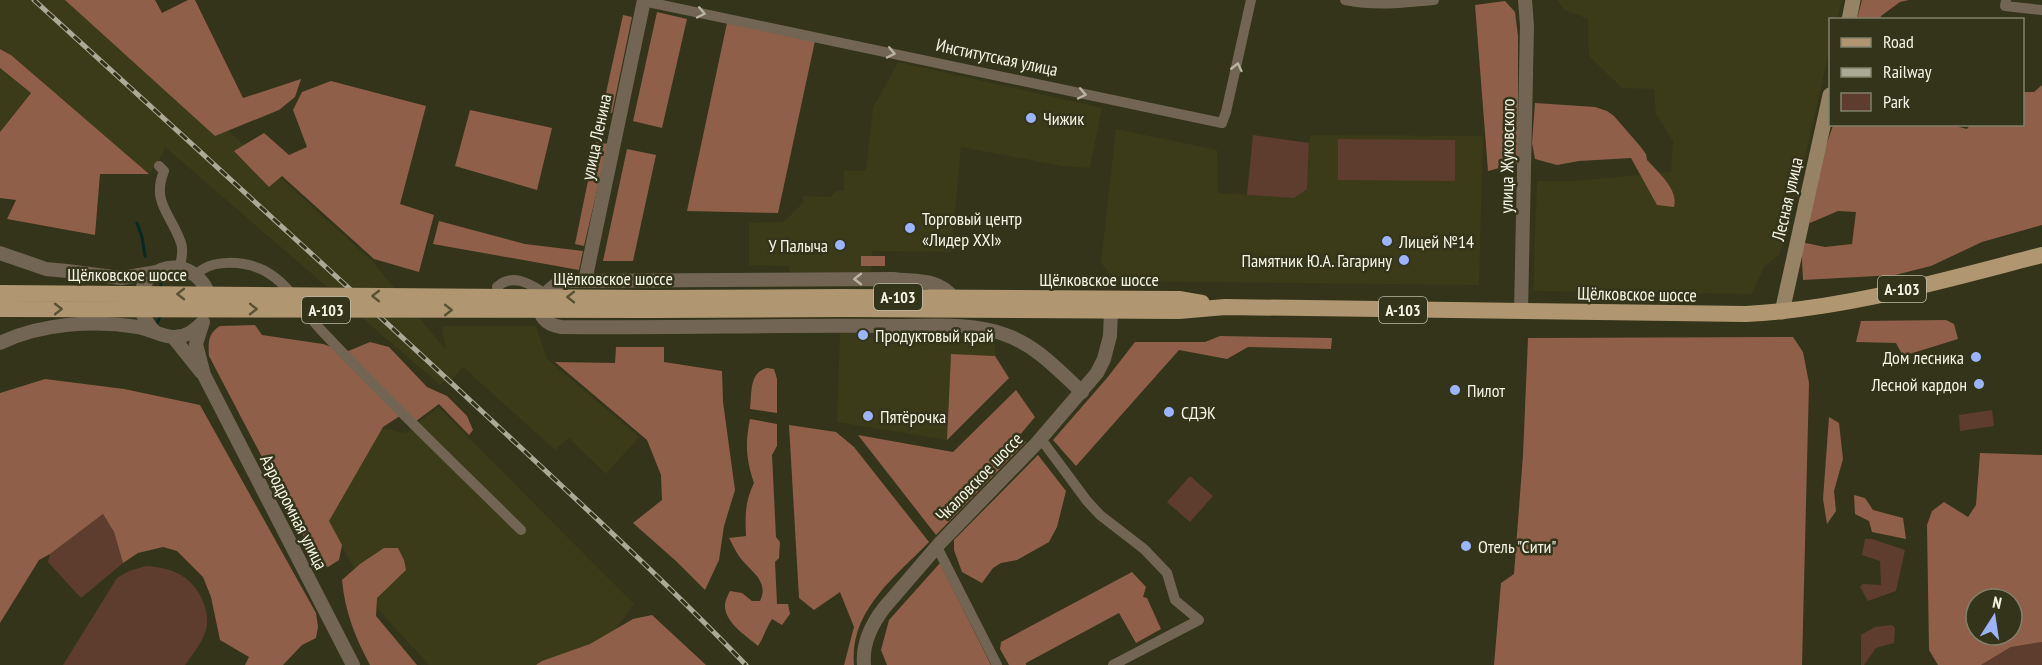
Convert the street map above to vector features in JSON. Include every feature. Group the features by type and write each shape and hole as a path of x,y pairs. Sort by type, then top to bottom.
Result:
{"main road":[{"path":"1849,18 1853,0"},
{"name":"Лесная улица","path":"1782,312 1829,100"},
{"name":"Щёлковское шоссе","path":"0,309 651,304 953,297 1108,305 1142,311 1225,307 1746,314 1782,312 1867,298 2042,255"},
{"name":"Щёлковское шоссе","path":"0,293 1081,311 1108,305 1179,299 1225,307"}],"street":[{"name":"Институтская улица","path":"642,0 1222,123 1227,112 1251,0"},
{"name":"улица Ленина","path":"585,281 642,0"},
{"path":"1345,0 1393,4 1434,0"},
{"name":"улица Жуковского","path":"1521,312 1527,26 1525,0"},
{"path":"2006,0 2005,6 2042,10"},
{"path":"159,166 164,171 159,190 162,204 182,245 180,267"},
{"path":"0,253 46,268 121,278 156,272 170,267 180,267 196,275 205,285 209,297 209,310 196,344 204,375"},
{"path":"196,275 207,266 240,264 262,270 280,280 327,337 520,530"},
{"path":"109,325 131,315 140,300 146,281 156,272"},
{"path":"121,278 132,285 140,300 144,320 154,331"},
{"path":"497,287 514,279 544,293"},
{"name":"А-103","path":"953,297 944,287 935,283 893,279 565,281 556,284 544,293 541,304 544,320 548,324 561,327 837,326 954,327 987,330 999,332 1023,342 1042,355 1082,392"},
{"name":"Чкаловское шоссе","path":"864,665 868,635 875,619 937,547 1041,439 1097,374 1109,341 1108,305"},
{"path":"1081,311 1096,315 1101,320 1109,341"},
{"path":"1109,341 1117,324 1124,318 1142,311"},
{"path":"0,343 31,331 49,328 109,325 154,331 173,337 184,336 194,331 203,322"},
{"path":"173,337 204,375"},
{"path":"1097,374 1088,379 1067,378 1069,390 1041,439 1100,515 1144,549 1167,573 1175,600 1199,620 1113,665"},
{"name":"Аэродромная улица","path":"204,375 353,665"},
{"path":"937,547 997,665"}],"shaded area":[{"path":"0,0 84,0 372,261 446,350 442,329 444,326 536,326 547,359 639,437 606,474 569,438 555,450 463,367 452,379 448,377 440,385 164,146 164,151 149,174 0,48"},
{"path":"65,0 155,0 162,13 188,0 195,0 243,98 301,79 295,97 279,110 215,136"},
{"path":"1557,0 1842,0 1837,18 1829,18 1829,52 1788,231 1779,255 1764,267 1752,294 1533,291 1537,181 1574,181 1671,172 1673,141 1656,114 1654,89 1622,88 1589,56 1588,19 1565,10"},
{"path":"1862,0 1909,0 1900,2 1880,18 1857,18"},
{"path":"1505,1 1515,12 1518,36 1518,163 1488,171 1475,5"},
{"path":"657,12 687,19 662,128 633,121"},
{"path":"623,15 632,17 612,113 602,111"},
{"path":"727,23 815,41 778,213 687,211"},
{"path":"0,49 11,55 149,174 100,174 95,235 7,219 16,200 0,198 0,132 31,93 0,68"},
{"path":"898,62 1102,108 1090,168 1062,166 961,147 951,252 872,251 871,273 790,272 789,266 749,265 749,223 784,222 803,203 803,196 830,197 836,191 844,191 844,171 866,171 873,108"},
{"path":"0,69 30,93 0,131"},
{"path":"331,81 426,106 400,204 434,215 419,272 374,259 282,176 269,187 234,151 264,133 289,155 307,147 293,110 302,92"},
{"path":"2042,85 2042,225 1982,242 1931,266 1895,275 1803,280 1801,242 1825,247 1852,244 1856,212 1838,211 1810,223 1810,201 1813,188 1833,126 1956,126 1967,129 1969,126 2024,126 2024,92 2034,92"},
{"path":"1535,103 1595,107 1614,116 1671,188 1675,201 1674,207 1657,205 1631,158 1579,161 1557,165 1535,159 1532,143"},
{"path":"470,110 552,128 537,190 455,166"},
{"path":"1116,129 1217,150 1218,193 1294,198 1307,188 1310,135 1483,136 1479,285 1116,281 1101,263"},
{"path":"596,142 608,144 584,246 575,244"},
{"path":"627,149 656,155 633,261 603,261"},
{"path":"439,221 525,244 583,251 579,270 433,244"},
{"path":"861,256 885,256 885,266 861,266"},
{"path":"1946,320 1954,324 1958,339 1903,356 1896,343 1856,342 1861,321"},
{"path":"255,325 262,335 323,344 346,352 370,342 389,347 427,387 447,396 467,416 473,430 469,435 439,404 412,424 403,414 383,427 329,521 342,545 339,560 328,567 317,562 209,356 210,339 213,332 220,326"},
{"path":"840,333 936,335 943,341 995,344 995,356 951,354 947,440 837,422"},
{"path":"1220,336 1332,338 1331,349 1248,347 1227,359 1179,350 1076,466 1053,440 1135,342 1205,342"},
{"path":"1793,337 1803,352 1809,383 1802,665 1494,665 1501,583 1514,574 1523,455 1528,338"},
{"path":"616,347 664,347 664,362 722,371 723,402 735,490 724,526 719,560 705,590 633,523 662,500 661,475 647,440 555,362 615,363"},
{"path":"951,354 995,356 1009,378 947,440"},
{"path":"774,369 777,379 777,413 750,409 754,379 761,370"},
{"path":"45,379 124,389 200,405 316,613 318,627 316,638 302,645 283,665 245,665 249,657 220,640 211,597 203,577 177,551 163,547 138,553 123,563 114,532 103,514 39,560 0,623 0,393"},
{"path":"1016,390 1035,417 1019,436 1026,442 936,535 858,435 953,452"},
{"path":"438,407 634,604 602,647 585,665 429,665 377,608 328,522 381,428 406,433"},
{"path":"1829,417 1839,423 1843,459 1834,491 1836,511 1827,524 1823,499"},
{"path":"750,419 777,424 777,446 772,455 776,537 780,542 779,558 775,562 777,604 788,604 790,614 782,625 772,619 758,646 732,623 725,605 730,591 742,593 752,601 760,601 763,588 729,538 746,536 746,509 754,483 747,451"},
{"path":"789,425 836,432 854,447 929,542 889,582 867,612 854,646 854,665 844,665 854,627 840,592 814,610 799,598"},
{"path":"1980,453 2042,455 2042,642 2024,645 2024,587 1964,587 1964,647 2011,647 1981,665 1938,665 1929,650 1927,525 1932,511 1944,502 1968,517 1976,505"},
{"path":"1038,455 1066,491 1057,527 1049,542 1017,560 1001,563 993,568 982,583 962,572 954,550 954,540"},
{"path":"1854,495 1865,498 1873,510 1903,518 1906,539 1872,532 1869,521 1855,514"},
{"path":"384,548 398,548 406,570 377,598 376,616 417,665 370,665 348,614 342,580 360,564"},
{"path":"940,563 991,665 887,665 881,650 889,620"},
{"path":"1132,572 1146,587 1143,597 1147,598 1161,629 1136,643 1119,613 1026,665 1009,665 1000,649 1001,642"},
{"path":"652,615 706,665 536,665 590,644 633,619"}],"green space":[{"path":"1253,135 1309,143 1307,189 1294,198 1247,195"},
{"path":"1338,139 1455,140 1455,181 1338,180"},
{"path":"1992,410 1994,426 1960,431 1959,415"},
{"path":"1190,476 1213,496 1190,522 1167,502"},
{"path":"103,514 114,532 123,563 81,598 48,562 50,554"},
{"path":"1865,539 1872,539 1905,550 1896,591 1868,601 1860,587 1863,584 1881,585 1880,561 1862,555"},
{"path":"146,566 167,569 184,577 197,590 202,599 206,612 206,631 185,665 63,665 117,578 129,571"},
{"path":"1892,625 1895,628 1894,643 1876,648 1864,665 1861,665 1861,635 1875,627"},
{"path":"2042,642 2042,665 1981,665 2011,647 2024,647 2024,645"}],"waterway":[{"path":"137,223 145,256"},
{"path":"160,282 162,290"},
{"path":"156,326 161,314"}],"railway":[{"path":"34,0 543,468 746,665"}],"place":[{"name":"Чижик","path":"1031,118"},
{"name":"Торговый центр «Лидер XXI»","path":"910,228"},
{"name":"Лицей №14","path":"1387,241"},
{"name":"У Палыча","path":"840,245"},
{"name":"Памятник Ю.А. Гагарину","path":"1404,260"},
{"name":"Продуктовый край","path":"863,335"},
{"name":"Дом лесника","path":"1976,357"},
{"name":"Лесной кардон","path":"1979,384"},
{"name":"Пилот","path":"1455,390"},
{"name":"СДЭК","path":"1169,412"},
{"name":"Пятёрочка","path":"868,416"},
{"name":"Отель \"Сити\"","path":"1466,546"}]}
